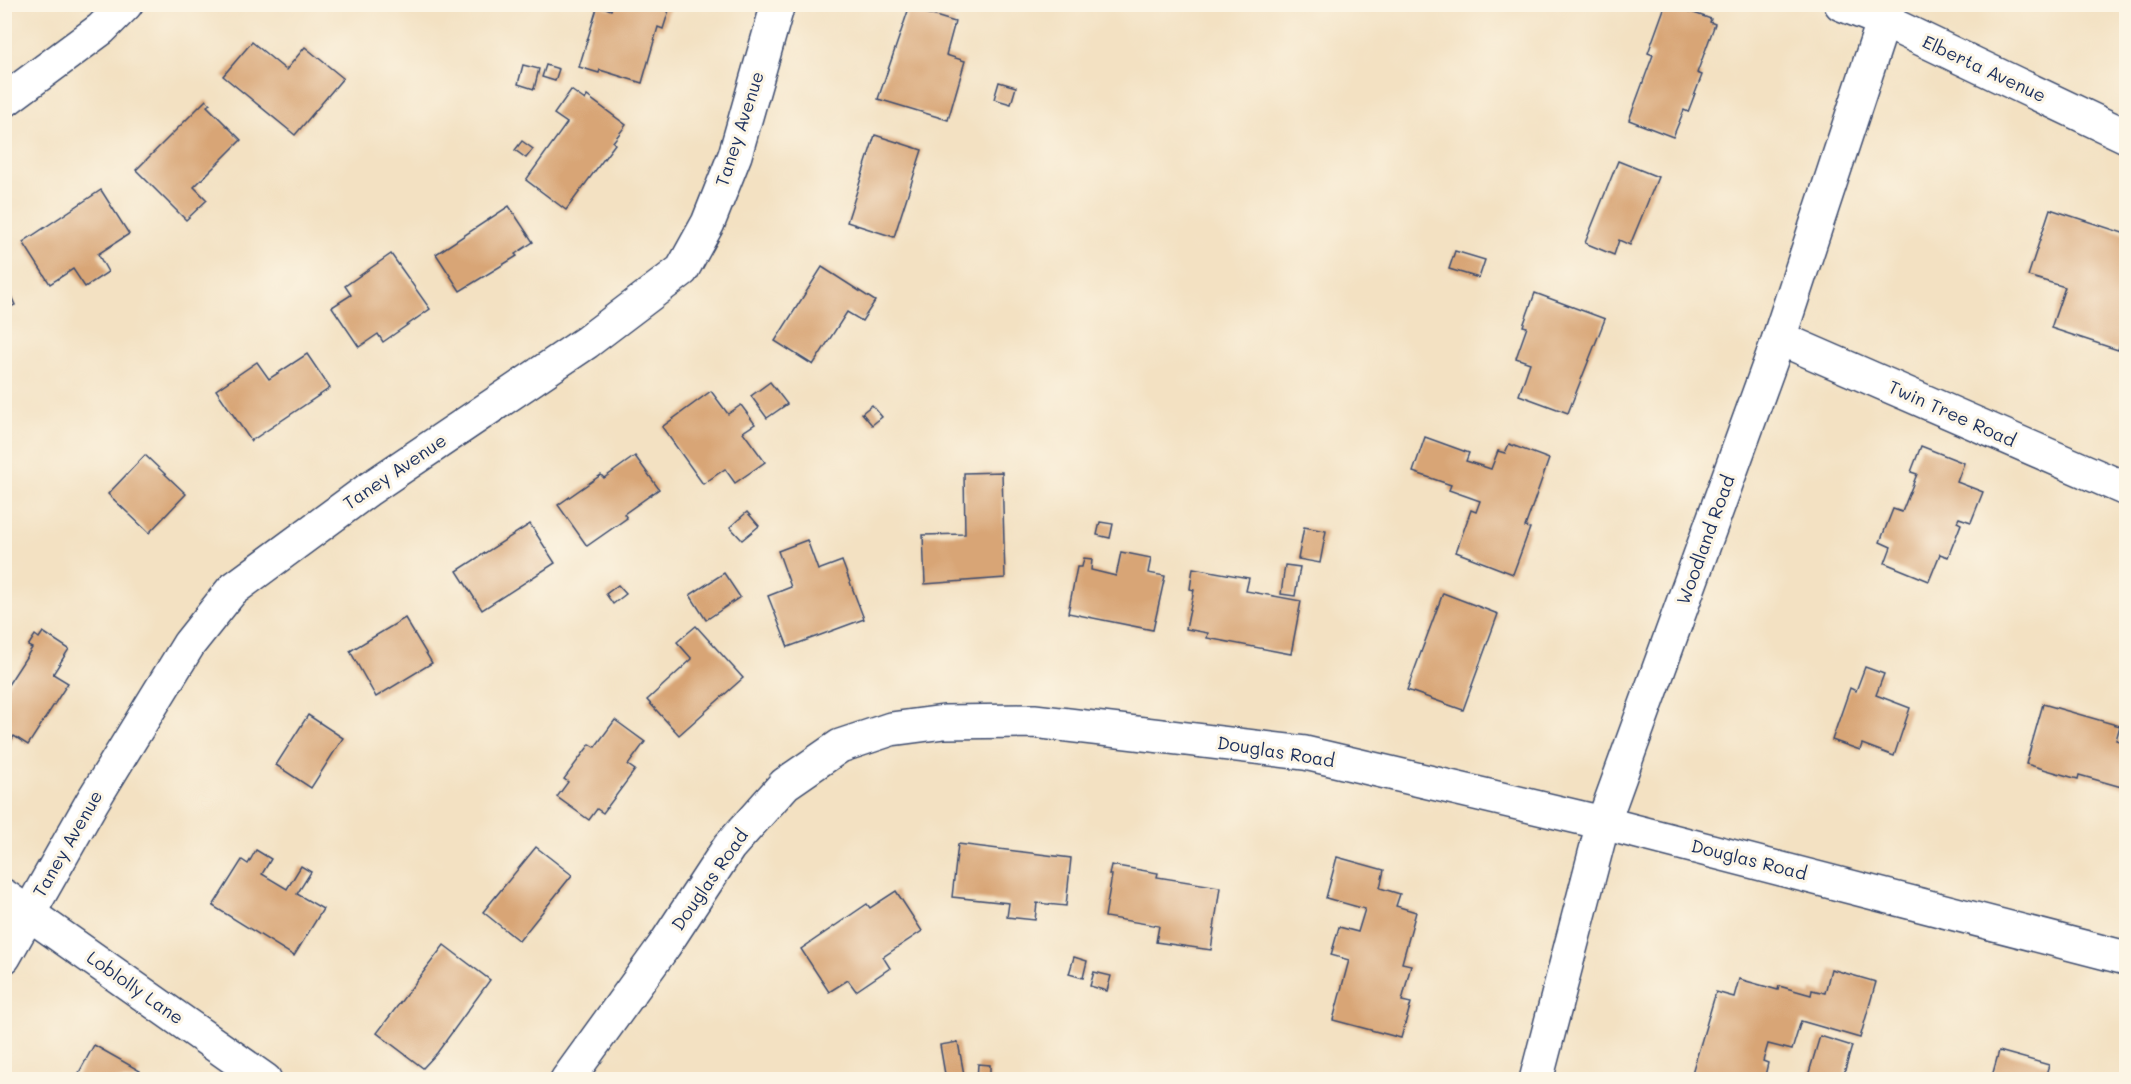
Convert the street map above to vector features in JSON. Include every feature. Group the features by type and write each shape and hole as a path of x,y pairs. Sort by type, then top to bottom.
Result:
{"street":[{"path":"4,101 101,29 126,4"},
{"name":"Taney Avenue","path":"4,957 16,904 92,802 189,645 232,590 304,536 587,342 682,270 708,222 735,155 778,4"},
{"name":"Elberta Avenue","path":"1841,4 1887,13 2127,136"},
{"name":"Woodland Road","path":"1536,1080 1603,823 1779,339 1887,13"},
{"name":"Twin Tree Road","path":"1779,339 2127,489"},
{"name":"Douglas Road","path":"567,1080 664,946 729,847 785,784 840,746 891,729 944,722 1034,721 1305,753 1603,823 2127,958"},
{"name":"Loblolly Lane","path":"16,904 265,1080"}],"building":[{"path":"613,4 671,4 663,29 658,27 642,83 600,70 599,73 579,67 598,5 611,10"},
{"path":"1665,6 1673,9 1674,6 1711,19 1710,22 1715,24 1697,73 1702,75 1688,112 1684,110 1673,137 1629,120 1653,55 1648,53"},
{"path":"909,8 955,22 946,55 965,61 948,120 878,99"},
{"path":"252,42 286,70 305,47 343,78 295,135 223,76"},
{"path":"523,65 539,69 534,89 518,84"},
{"path":"546,65 559,69 555,81 542,77"},
{"path":"999,82 1016,87 1011,104 994,99"},
{"path":"571,90 585,100 587,96 626,125 613,142 615,144 566,210 526,180 567,123 554,114"},
{"path":"206,100 210,104 207,106 241,140 194,187 207,200 186,220 136,170"},
{"path":"875,135 922,150 894,237 847,222"},
{"path":"522,141 533,149 526,158 515,150"},
{"path":"1618,161 1658,177 1630,245 1619,240 1614,255 1585,243"},
{"path":"101,190 129,234 98,254 108,272 85,287 73,269 50,284 23,242"},
{"path":"509,206 533,242 515,254 517,256 460,291 436,254"},
{"path":"2050,209 2126,234 2126,324 2118,350 2051,328 2065,287 2028,276"},
{"path":"1455,251 1485,260 1479,278 1449,269"},
{"path":"391,254 430,309 383,342 378,334 359,347 332,307 351,295 345,286"},
{"path":"822,267 875,301 862,321 847,312 813,365 775,341"},
{"path":"4,281 15,305 4,310"},
{"path":"1535,293 1605,319 1568,413 1519,395 1530,363 1516,358 1527,327 1523,326"},
{"path":"307,354 330,388 251,441 216,390 257,362 269,379"},
{"path":"770,382 787,404 767,418 751,396"},
{"path":"711,391 728,414 741,405 755,424 743,432 765,462 735,483 725,469 703,484 662,427"},
{"path":"872,405 882,417 872,425 862,413"},
{"path":"1425,437 1469,453 1466,461 1491,469 1498,451 1505,453 1509,444 1549,459 1525,527 1530,528 1513,574 1456,552 1471,510 1476,512 1480,501 1449,490 1451,485 1413,472"},
{"path":"1921,446 1964,463 1957,482 1983,492 1971,522 1959,518 1957,522 1961,524 1948,557 1940,554 1929,581 1885,563 1891,547 1880,542 1893,509 1902,512 1917,474 1911,472"},
{"path":"145,455 186,494 149,533 108,494"},
{"path":"635,456 659,489 624,514 627,518 587,546 558,505 601,475 604,478"},
{"path":"1002,472 1005,578 925,584 923,535 965,534 964,473"},
{"path":"747,512 759,526 742,540 730,527"},
{"path":"1100,522 1113,524 1110,538 1097,535"},
{"path":"530,524 555,563 482,610 457,571"},
{"path":"1304,527 1326,531 1320,563 1298,559"},
{"path":"807,540 818,570 842,561 864,619 788,647 768,596 791,587 778,551"},
{"path":"1121,552 1151,558 1148,573 1165,576 1153,630 1068,613 1077,567 1082,567 1084,558 1092,559 1091,570 1116,576"},
{"path":"1285,565 1300,567 1295,596 1281,594"},
{"path":"1193,568 1249,578 1246,591 1301,601 1291,654 1207,638 1208,633 1186,629 1194,590 1190,589"},
{"path":"724,573 740,597 706,620 690,595"},
{"path":"618,585 626,594 613,604 606,594"},
{"path":"1443,593 1498,614 1463,710 1407,690"},
{"path":"405,618 432,663 376,697 350,651"},
{"path":"696,626 743,678 679,735 647,700 692,659 677,642"},
{"path":"43,632 69,649 53,674 68,683 28,745 14,736 4,751 4,691 32,648 28,646 35,635 39,638"},
{"path":"1865,667 1884,674 1876,695 1910,708 1894,756 1862,744 1860,750 1832,740 1850,688 1856,691"},
{"path":"2043,704 2120,726 2116,740 2126,743 2125,788 2079,775 2078,779 2026,764"},
{"path":"308,715 343,738 311,788 276,765"},
{"path":"615,720 645,742 628,765 635,770 603,813 597,809 589,820 557,797 568,782 564,779 590,744 595,747"},
{"path":"958,844 1071,858 1066,906 1037,903 1035,920 1007,917 1009,903 952,897"},
{"path":"536,847 572,875 519,941 483,912"},
{"path":"256,850 271,859 262,874 287,889 301,866 311,872 297,894 323,909 294,956 213,906 242,860 248,864"},
{"path":"1337,857 1384,870 1380,888 1400,894 1396,906 1416,912 1402,963 1411,965 1402,1001 1411,1003 1401,1038 1333,1020 1349,960 1331,955 1339,927 1358,932 1365,909 1326,898"},
{"path":"1111,865 1158,873 1157,877 1220,887 1211,950 1156,942 1159,926 1105,917 1112,875 1109,875"},
{"path":"896,891 922,931 883,957 890,968 856,991 848,980 829,992 801,949 867,904 870,908"},
{"path":"444,945 490,980 437,1053 423,1068 377,1033"},
{"path":"1074,957 1087,961 1083,978 1069,974"},
{"path":"1831,969 1876,982 1860,1038 1801,1021 1792,1050 1768,1044 1763,1061 1768,1063 1764,1080 1710,1080 1692,1073 1716,992 1734,997 1739,979 1778,990 1779,986 1811,995 1812,990 1825,993"},
{"path":"1094,972 1111,976 1107,991 1090,986"},
{"path":"1820,1036 1852,1046 1842,1080 1818,1080 1808,1076"},
{"path":"958,1042 965,1080 946,1080 940,1045"},
{"path":"94,1045 140,1071 135,1080 75,1080"},
{"path":"1999,1051 2049,1065 2045,1077 2051,1080 1991,1080"},
{"path":"978,1064 990,1065 990,1080 977,1080"}]}
